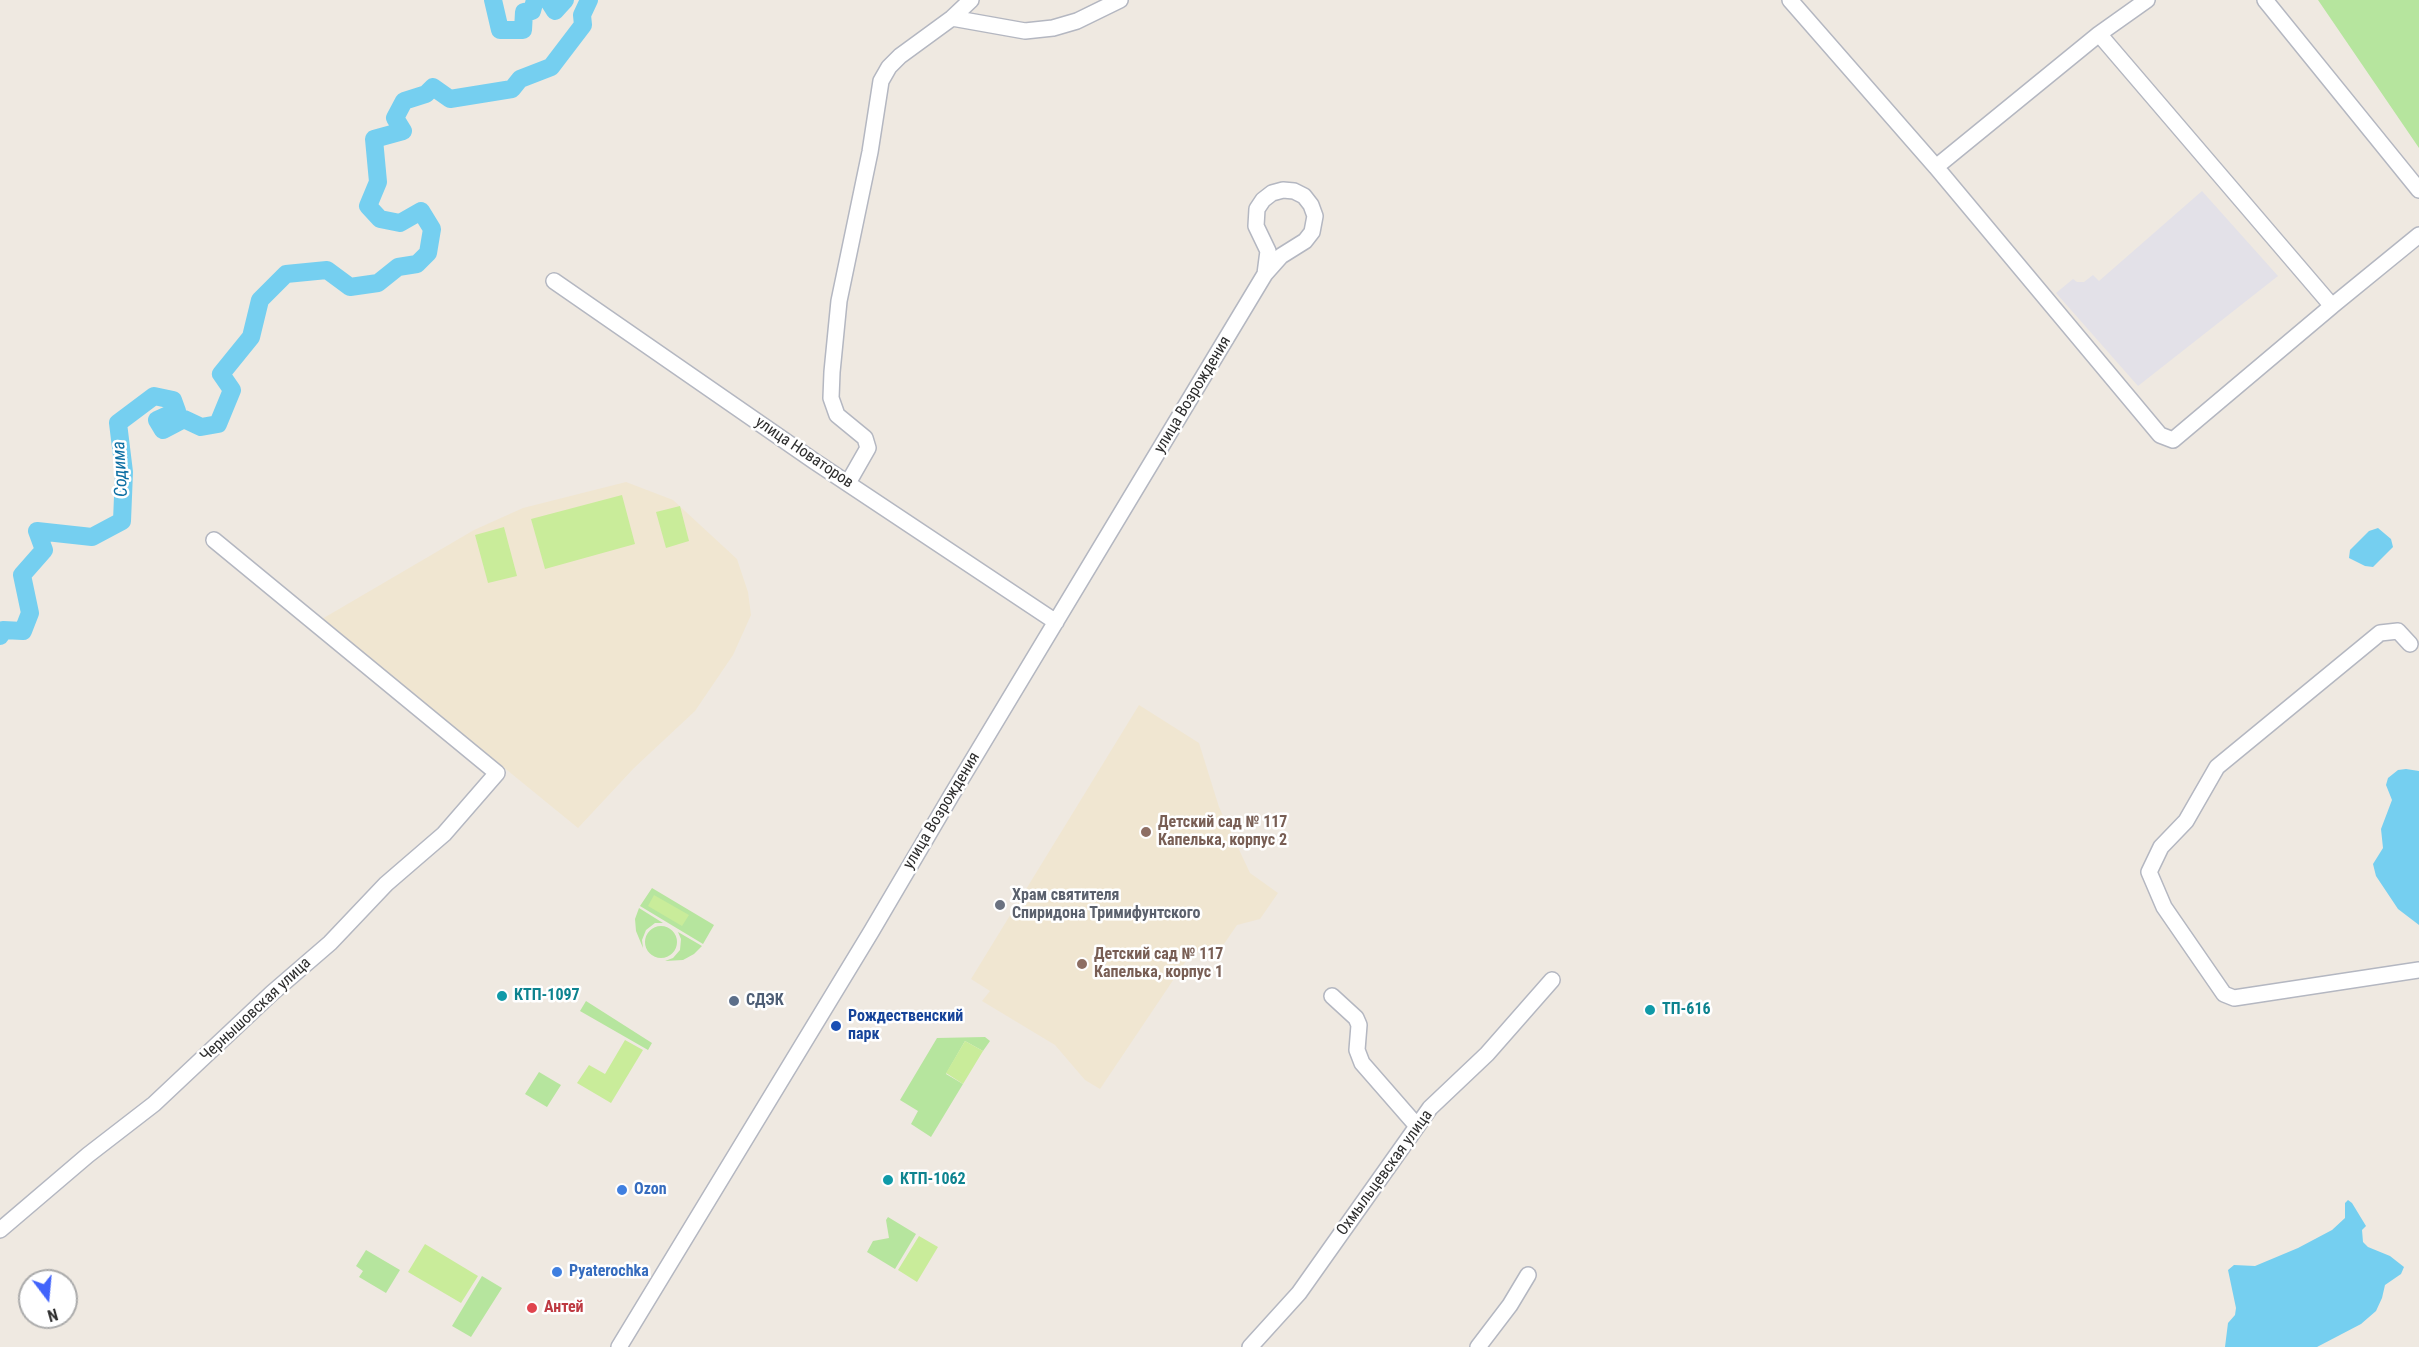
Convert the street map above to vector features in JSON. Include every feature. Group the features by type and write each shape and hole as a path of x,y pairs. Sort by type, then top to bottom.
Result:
{"street":[{"path":"848,483 868,448 865,438 837,415 831,398 832,372 839,301 870,152 877,96 881,81 900,56 952,18 971,0"},
{"path":"952,18 1025,32 1053,28 1077,21 1120,0"},
{"path":"1790,0 1936,167 2160,435 2173,440 2419,235"},
{"path":"1936,167 2099,34 2147,0"},
{"path":"2265,0 2419,190"},
{"path":"2099,34 2332,306"},
{"name":"улица Возрождения","path":"619,1347 1264,274 1281,256 1305,241 1312,232 1315,216 1311,205 1304,196 1294,191 1283,190 1272,193 1257,209 1256,226 1268,251 1264,274"},
{"name":"улица Новаторов","path":"554,281 848,483 1056,622"},
{"name":"Чернышовская улица","path":"0,1230 87,1155 154,1104 272,993 330,943 386,884 444,834 497,773 214,540"},
{"path":"2410,644 2398,632 2380,633 2217,767 2186,821 2161,847 2149,872 2164,907 2224,994 2234,998 2419,970"},
{"name":"Охмыльцевская улица","path":"1250,1347 1299,1293 1431,1108 1487,1054 1552,980"},
{"path":"1332,996 1356,1018 1359,1024 1358,1057 1417,1126"},
{"path":"1478,1347 1510,1305 1528,1275"}],"shaded area":[{"path":"2202,191 2278,276 2138,386 2056,293 2073,279 2077,282 2084,282 2093,275 2099,281"},
{"path":"626,482 673,500 737,559 748,592 751,615 733,655 695,711 634,768 578,828 322,619 474,530 523,508"},
{"path":"1139,705 1199,743 1219,807 1250,873 1278,893 1260,919 1237,925 1213,960 1194,949 1100,1089 1085,1080 1055,1045 982,1001 990,991 971,979"}],"green space":[{"path":"2318,0 2419,0 2419,148"},
{"path":"622,495 635,544 545,569 531,519"},
{"path":"680,506 689,541 666,548 656,512"},
{"path":"504,527 517,576 488,583 475,535"},
{"path":"652,888 714,925 703,944 640,906"},
{"path":"654,895 689,915 682,926 648,906"},
{"path":"639,908 663,923 655,923 646,930 642,940 643,948 636,931 635,919"},
{"path":"661,926 673,930 677,942 673,954 661,958 649,954 645,942 649,930"},
{"path":"678,932 702,946 683,960 665,961 673,958 680,950 681,939"},
{"path":"586,1001 652,1043 648,1050 580,1011"},
{"path":"985,1037 990,1041 983,1051 965,1041 946,1074 963,1084 931,1137 911,1124 918,1111 900,1100 937,1038"},
{"path":"625,1040 643,1050 611,1103 577,1083 589,1065 605,1074"},
{"path":"965,1041 983,1051 963,1084 946,1073"},
{"path":"539,1072 561,1085 547,1107 525,1094"},
{"path":"888,1217 916,1234 895,1269 867,1252 873,1241 889,1238 886,1220"},
{"path":"919,1236 938,1247 917,1282 898,1270"},
{"path":"425,1244 478,1276 461,1303 408,1272"},
{"path":"366,1250 400,1270 386,1293 359,1277 363,1271 356,1266"},
{"path":"482,1276 502,1288 471,1337 452,1326"}],"water":[{"path":"2378,528 2391,539 2393,547 2373,567 2365,566 2349,558 2350,550 2369,531"},
{"path":"2398,770 2419,771 2419,925 2398,909 2376,876 2373,864 2383,848 2381,829 2392,800 2386,785 2388,778"},
{"path":"2348,1200 2366,1226 2362,1230 2363,1242 2368,1247 2390,1256 2404,1267 2401,1274 2385,1285 2376,1311 2361,1324 2317,1347 2225,1347 2228,1323 2235,1315 2236,1308 2228,1270 2234,1265 2255,1266 2298,1248 2332,1230 2345,1218 2345,1203"}],"waterway":[{"name":"Содима","path":"493,0 500,30 523,30 524,12 532,11 535,0"},
{"name":"Содима","path":"548,0 555,11 565,0"},
{"name":"Содима","path":"0,636 3,630 23,631 30,613 22,575 44,550 37,531 92,537 122,521 124,472 118,423 154,396 173,400 177,411 157,420 163,430 184,419 201,427 218,424 232,390 221,374 251,337 260,300 286,274 327,270 350,287 378,283 398,267 417,264 428,253 432,229 421,211 400,223 380,219 368,206 378,182 374,139 403,131 395,118 404,101 426,94 433,87 450,99 512,89 520,79 551,67 583,25 582,15 589,0"}],"place":[{"name":"Детский сад № 117 Капелька, корпус 2","path":"1146,832"},
{"name":"Храм святителя Спиридона Тримифунтского","path":"1000,905"},
{"name":"Детский сад № 117 Капелька, корпус 1","path":"1082,964"},
{"name":"КТП-1097","path":"502,996"},
{"name":"СДЭК","path":"734,1001"},
{"name":"ТП-616","path":"1650,1010"},
{"name":"Рождественский парк","path":"836,1026"},
{"name":"КТП-1062","path":"888,1180"},
{"name":"Ozon","path":"622,1190"},
{"name":"Pyaterochka","path":"557,1272"},
{"name":"Антей","path":"532,1308"}]}
